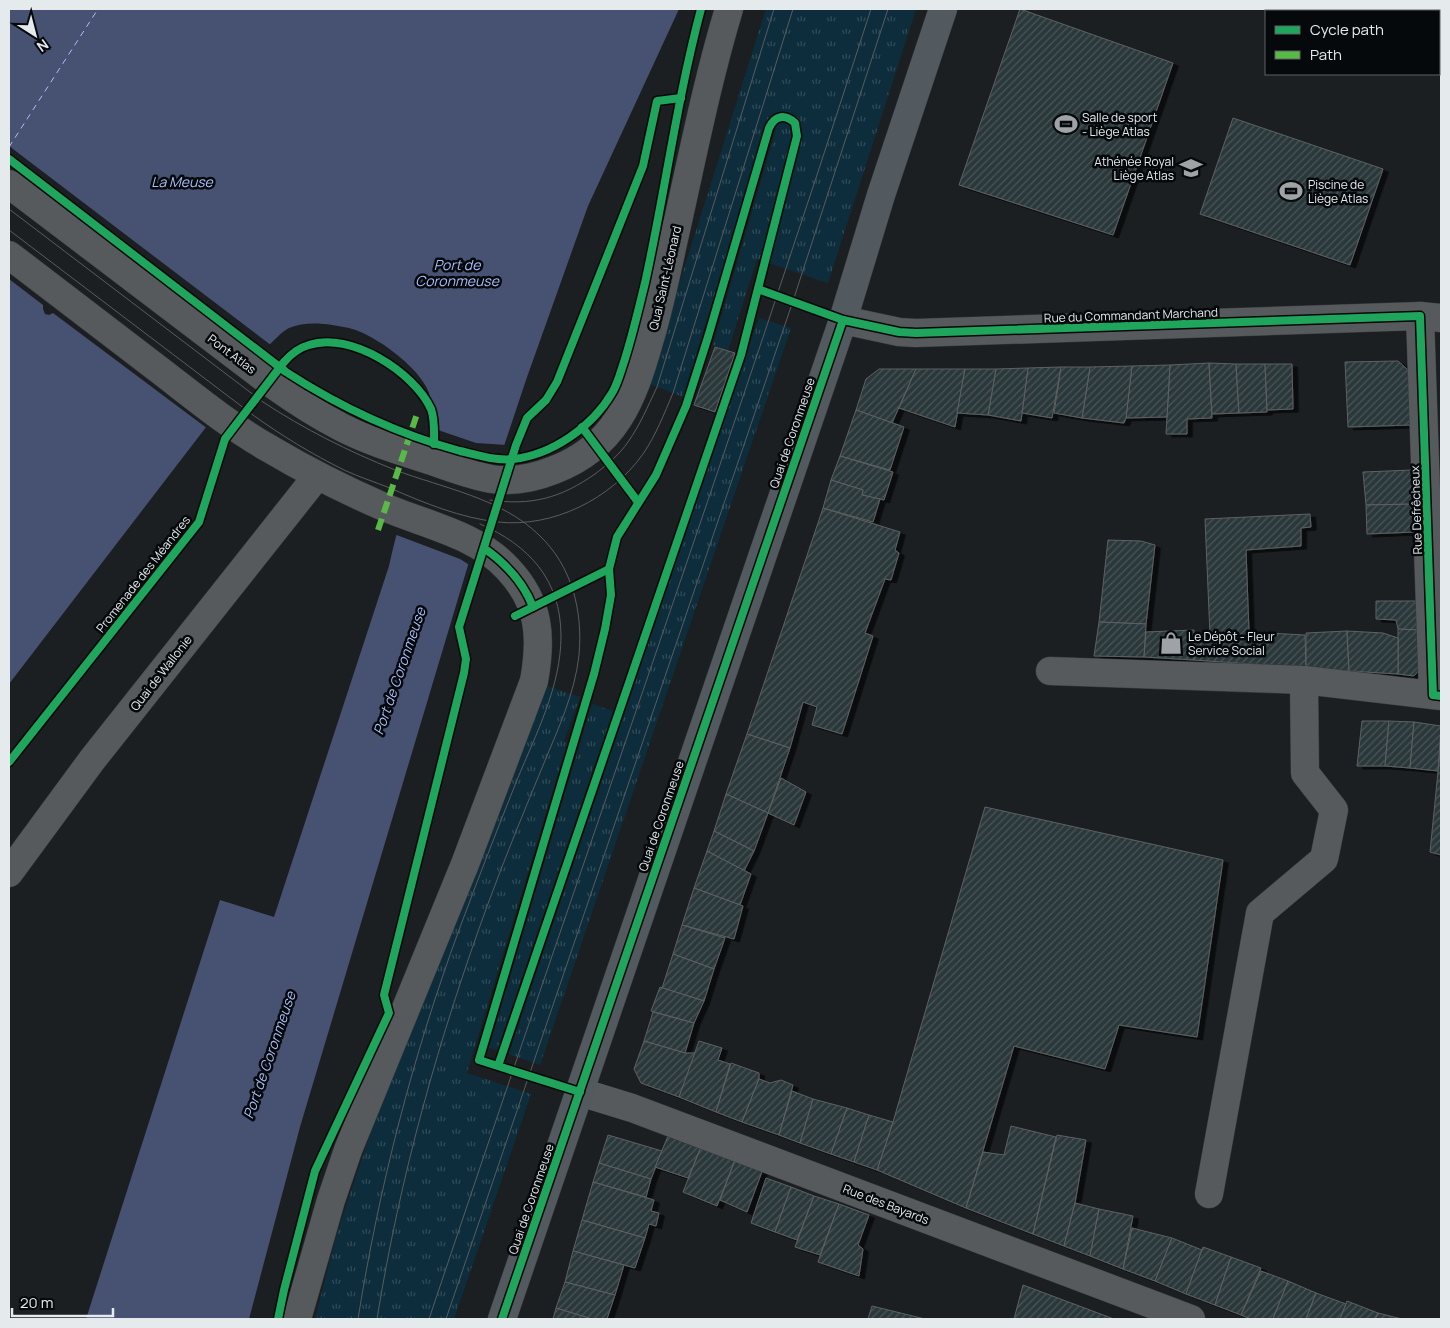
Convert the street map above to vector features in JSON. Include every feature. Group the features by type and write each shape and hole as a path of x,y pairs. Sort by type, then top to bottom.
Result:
{"main road":[{"path":"843,320 881,195 942,9"},
{"name":"Quai de Coronmeuse","path":"502,1319 843,320"}],"street":[{"name":"Quai Saint-Léonard","path":"512,480 547,473 578,459 595,446 614,426 629,401 641,372 658,310 719,42 729,9"},
{"name":"Pont Atlas","path":"9,184 274,386 318,414 342,428 401,451 473,475 492,479 512,480"},
{"path":"9,255 240,431 317,476 382,506 467,538 488,551 518,580 529,596 532,607 539,636 534,681 462,873 348,1150 330,1200 297,1319"},
{"name":"Rue du Commandant Marchand","path":"843,320 899,332 916,333 1431,317"},
{"name":"Rue Defrêcheux","path":"1050,671 1304,680 1437,696 1431,317"},
{"name":"Quai de Wallonie","path":"9,873 92,760 317,476"},
{"path":"1209,1194 1260,913 1324,859 1334,810 1305,773 1304,680"},
{"name":"Rue des Bayards","path":"580,1092 632,1108 1191,1319"}],"green space":[{"path":"766,9 916,9 828,283 757,259 728,351 713,345 776,130 770,115 683,397 648,383"},
{"path":"1279,9 1378,9 1378,10"},
{"path":"759,318 791,328 540,1065 509,1054"},
{"path":"544,685 580,697 564,741 567,743 467,1073 531,1094 454,1319 315,1319 337,1233 376,1117"},
{"path":"592,704 613,711 497,1050 489,1048"}],"water":[{"path":"9,9 679,9 588,206 501,455 300,1127 249,1319 86,1319 220,900 274,917 389,566 396,534 430,420 431,401 428,390 411,367 386,346 360,332 327,324 303,324 286,330 269,345 9,684"}],"pier":[{"path":"9,146 272,346 208,429 53,313 45,314 43,305 9,279"},
{"path":"426,392 436,408 438,430 476,443 507,445 471,566 460,559 394,534 425,427 428,427 429,401"}],"building":[{"name":"Salle de sport - Liège Atlas","path":"1020,9 1173,63 1113,235 959,185"},
{"name":"Piscine de Liège Atlas","path":"1233,118 1383,169 1350,265 1200,214"},
{"path":"715,347 735,353 715,412 694,405"},
{"path":"1398,361 1408,370 1411,425 1348,427 1345,362"},
{"path":"1209,363 1212,418 1187,419 1187,434 1166,434 1170,365"},
{"path":"1209,363 1236,364 1239,413 1212,414"},
{"path":"1236,364 1265,364 1267,412 1239,413"},
{"path":"1265,364 1292,364 1293,409 1267,410"},
{"path":"1170,365 1167,417 1126,418 1132,366"},
{"path":"1132,366 1124,423 1082,418 1090,367"},
{"path":"1061,367 1052,418 1022,413 1028,368"},
{"path":"1061,367 1090,367 1082,418 1054,413"},
{"path":"1028,368 1021,421 988,415 996,369"},
{"path":"879,369 916,369 892,423 856,410 866,379"},
{"path":"916,369 965,369 955,427 899,408"},
{"path":"965,369 996,369 988,415 957,413"},
{"path":"856,410 904,427 890,470 840,456"},
{"path":"840,456 893,472 884,500 862,495 863,490 831,480"},
{"path":"1412,470 1415,504 1366,505 1363,472"},
{"path":"831,480 863,490 862,495 880,499 873,522 823,508"},
{"path":"1415,504 1416,532 1367,534 1366,505"},
{"path":"823,508 900,532 895,550 899,553 891,580 885,579 865,633 873,636 842,734 812,725 817,707 803,702 790,748 747,734"},
{"path":"1310,514 1311,527 1301,528 1301,546 1246,550 1249,632 1305,635 1306,668 1194,660 1195,636 1210,635 1205,519"},
{"path":"1108,540 1141,541 1155,545 1146,624 1099,622"},
{"path":"1376,601 1419,601 1420,630 1398,629 1396,620 1376,619"},
{"path":"1099,622 1146,624 1144,657 1094,656"},
{"path":"1398,629 1420,630 1421,668 1414,676 1398,674"},
{"path":"1194,630 1194,660 1144,657 1146,632"},
{"path":"1347,631 1349,671 1306,668 1306,633"},
{"path":"1347,631 1383,633 1398,638 1398,674 1349,671"},
{"path":"1362,721 1389,721 1385,766 1357,766"},
{"path":"1389,721 1414,722 1410,768 1385,766"},
{"path":"1414,722 1441,726 1438,771 1410,768"},
{"path":"747,734 790,748 768,813 726,794"},
{"path":"1441,742 1441,855 1430,852"},
{"path":"781,778 806,792 794,825 768,813"},
{"path":"726,794 768,813 754,851 714,831"},
{"path":"985,807 1223,860 1197,1037 1119,1025 1105,1069 1014,1046 966,1208 877,1170 893,1122"},
{"path":"714,831 754,851 744,871 707,851"},
{"path":"707,851 751,874 740,905 694,888"},
{"path":"694,888 743,906 734,939 682,925"},
{"path":"682,925 725,938 714,969 673,954"},
{"path":"673,954 714,969 704,1001 662,988"},
{"path":"660,987 704,1001 694,1023 651,1011"},
{"path":"653,1012 694,1023 685,1053 644,1041"},
{"path":"644,1041 685,1053 696,1053 679,1097 641,1083 634,1069"},
{"path":"699,1041 722,1048 718,1060 730,1064 716,1112 679,1097"},
{"path":"731,1063 759,1073 759,1079 742,1122 716,1112"},
{"path":"759,1079 770,1083 781,1080 793,1085 779,1135 742,1122"},
{"path":"792,1091 813,1099 800,1143 779,1135"},
{"path":"813,1099 847,1108 831,1154 800,1143"},
{"path":"847,1108 869,1115 854,1162 831,1154"},
{"path":"869,1115 893,1122 877,1170 854,1162"},
{"path":"1011,1126 1056,1137 1033,1234 966,1208 983,1152 1004,1155"},
{"path":"608,1135 662,1151 651,1179 599,1163"},
{"path":"1057,1135 1086,1140 1075,1203 1064,1246 1033,1234"},
{"path":"668,1136 701,1147 688,1178 655,1167"},
{"path":"701,1147 735,1160 717,1206 683,1192"},
{"path":"735,1160 763,1169 747,1212 720,1200"},
{"path":"599,1163 651,1179 646,1197 593,1182"},
{"path":"766,1178 791,1187 775,1232 751,1223"},
{"path":"593,1182 654,1200 651,1211 659,1213 656,1226 649,1224 645,1238 582,1220"},
{"path":"791,1187 814,1196 797,1240 775,1232"},
{"path":"814,1196 839,1204 820,1255 795,1247"},
{"path":"1075,1203 1099,1209 1090,1256 1064,1246"},
{"path":"839,1204 869,1215 858,1245 863,1249 859,1276 818,1262"},
{"path":"1099,1209 1133,1216 1123,1269 1090,1256"},
{"path":"582,1220 645,1238 635,1268 573,1251"},
{"path":"1132,1228 1172,1238 1155,1281 1123,1269"},
{"path":"1172,1238 1202,1250 1186,1294 1155,1281"},
{"path":"1203,1247 1231,1257 1215,1305 1186,1294"},
{"path":"573,1251 624,1265 615,1295 565,1282"},
{"path":"1231,1257 1261,1268 1241,1315 1215,1305"},
{"path":"1261,1271 1288,1281 1273,1319 1251,1319 1241,1315"},
{"path":"1288,1281 1316,1293 1306,1319 1273,1319"},
{"path":"565,1282 615,1295 607,1319 592,1319 556,1308"},
{"path":"1023,1285 1114,1319 1014,1319"},
{"path":"1316,1293 1346,1304 1340,1319 1306,1319"},
{"path":"1347,1301 1378,1313 1375,1319 1340,1319"},
{"path":"872,1306 925,1319 868,1319"},
{"path":"556,1308 592,1319 553,1319"},
{"path":"1378,1313 1402,1319 1375,1319"}],"ferry route":[{"path":"9,147 98,9"}],"tram line":[{"path":"490,500 505,502 532,501 570,489 595,474 613,459 625,447 636,429 657,387 774,9"},
{"path":"9,230 253,415 332,464 429,504 470,517 498,522 519,523 560,515 598,497 615,484 643,454 659,424 673,393 793,9"},
{"path":"429,1319 708,501 871,9"},
{"path":"446,1319 793,301 888,9"},
{"path":"9,209 263,402 279,412 360,455 395,470 471,495 524,522 550,547 560,561 573,590 577,606 580,638 574,683 560,724 495,884 438,1055 409,1160 386,1266 377,1319"},
{"path":"358,1319 376,1220 412,1073 442,977 473,892 546,710 557,673 560,655 560,616 548,581 539,567 513,542 480,524"}],"marked path":[{"path":"378,530 417,414"}],"cycle path":[{"path":"9,159 286,372 306,385 348,408 392,428 437,444 493,458 513,459 528,456 556,445 582,428 604,405 617,383 645,283 678,111 701,9"},
{"path":"278,1319 315,1171 389,1013 384,995 464,673 466,659 459,627 516,445 527,418 546,400 557,382 643,166 657,101 681,98"},
{"path":"498,1066 741,355 797,136 795,123 788,118 777,118 769,128 686,406 656,475 617,537 609,569 611,595 594,674 479,1060 580,1092"},
{"path":"758,289 843,320 899,332 916,333 1420,316 1433,695 1441,696"},
{"path":"502,1319 843,320"},
{"name":"Promenade des Méandres","path":"9,762 199,522 225,439 289,356 301,348 325,342 361,349 379,358 411,381 423,395 432,413 434,444"},
{"path":"582,427 638,502"},
{"path":"488,551 502,562 514,576 525,591 533,607"},
{"path":"515,616 609,569"}],"place":[{"name":"Salle de sport - Liège Atlas","path":"1066,124"},
{"name":"Athénée Royal Liège Atlas","path":"1191,168"},
{"name":"Piscine de Liège Atlas","path":"1291,191"},
{"name":"Le Dépôt - Fleur Service Social","path":"1171,643"}],"water label":[{"name":"La Meuse","path":"182,181"},
{"name":"Port de Coronmeuse","path":"457,272"},
{"name":"Port de Coronmeuse","path":"399,671"},
{"name":"Port de Coronmeuse","path":"269,1055"}]}
